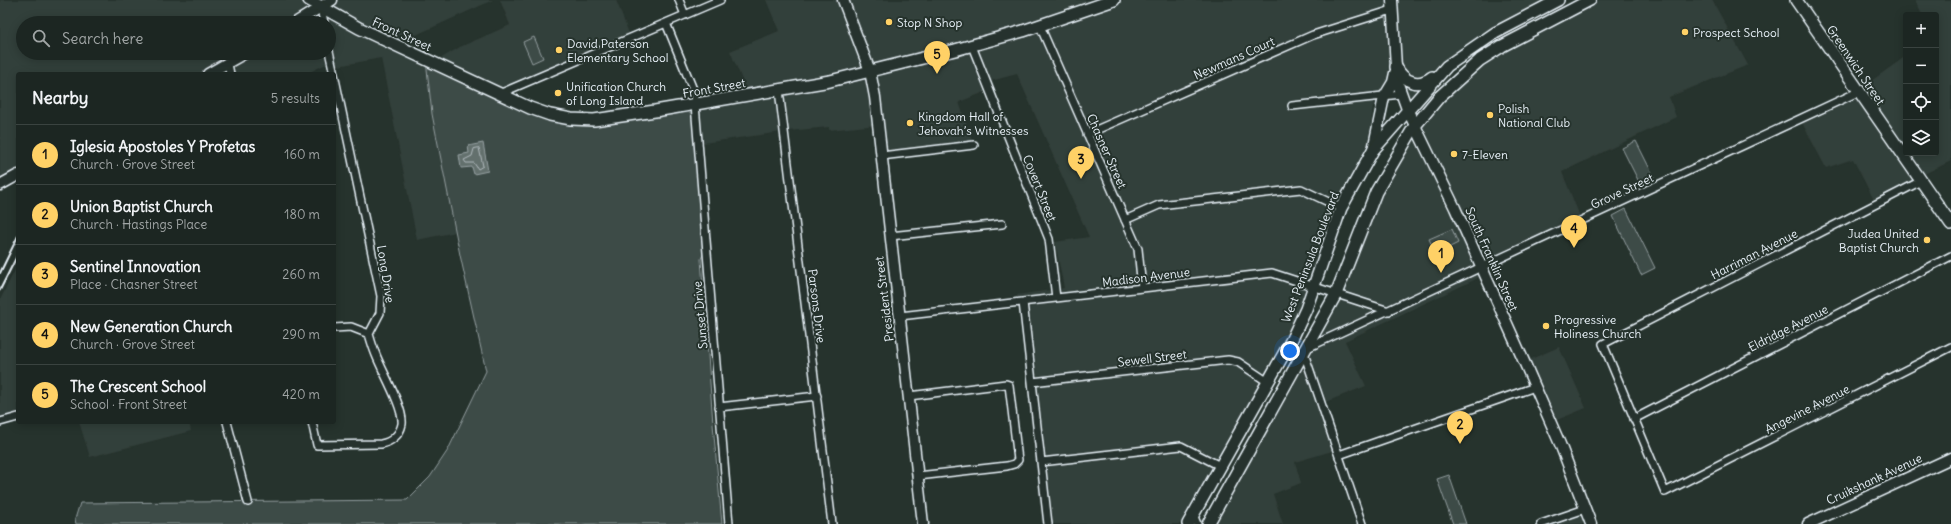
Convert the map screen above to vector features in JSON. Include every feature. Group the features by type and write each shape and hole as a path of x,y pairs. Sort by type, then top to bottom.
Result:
{"main road":[{"name":"Front Street","path":"309,0 365,31 530,108 550,115 571,119 594,120 779,90 870,71 972,46 1040,26 1114,0"},
{"path":"307,16 332,0"},
{"name":"President Street","path":"843,0 870,71 900,316 923,524"},
{"path":"1396,67 1408,81 1422,83 1427,81 1495,33 1558,0"},
{"path":"1208,524 1336,294 1376,192 1414,127 1438,97 1477,62 1502,46 1590,0"},
{"name":"Greenwich Street","path":"1796,0 1858,92 1951,224"},
{"name":"South Franklin Street","path":"1392,5 1396,67 1401,94 1414,127 1455,208 1535,387 1560,444 1591,524"},
{"path":"212,72 234,60"},
{"name":"West Peninsula Boulevard","path":"1188,524 1195,519 1220,466 1299,325 1341,208 1373,150 1407,109 1447,66"},
{"path":"1373,150 1384,97 1393,82 1396,67"},
{"path":"0,185 16,176"},
{"name":"Cruikshank Avenue","path":"1808,524 1951,458"}],"street":[{"path":"678,0 685,15"},
{"path":"499,94 720,0"},
{"name":"Newmans Court","path":"1087,134 1313,36 1392,5"},
{"path":"321,8 323,16"},
{"name":"Sunset Drive","path":"666,23 694,92 729,524"},
{"name":"Chasner Street","path":"1040,26 1138,250 1142,288"},
{"name":"Covert Street","path":"972,46 1049,239 1056,298"},
{"name":"Long Drive","path":"331,60 334,72"},
{"path":"228,64 230,72"},
{"name":"Long Drive","path":"336,83 381,296 380,313 369,334"},
{"name":"Parsons Drive","path":"779,90 832,524"},
{"name":"Grove Street","path":"1306,350 1858,92"},
{"path":"1292,106 1401,94"},
{"path":"881,156 974,145"},
{"name":"Harriman Avenue","path":"1634,419 1603,344 1921,181"},
{"path":"1125,220 1159,205 1300,189 1341,208"},
{"path":"890,236 1002,224"},
{"name":"Eldridge Avenue","path":"1634,419 1951,256"},
{"name":"Madison Avenue","path":"900,316 1272,273 1389,311"},
{"path":"1023,302 1048,524"},
{"path":"313,424 318,445 387,442 398,434 402,424 400,410 375,354 369,334 351,328 336,328"},
{"name":"Angevine Avenue","path":"1634,419 1665,492 1951,347"},
{"path":"1306,350 1362,524"},
{"name":"Sewell Street","path":"1032,382 1228,360 1238,362 1268,382"},
{"path":"909,396 1000,384 1009,385 1017,451 1018,460 1014,464 1007,466 918,476"},
{"path":"1339,455 1535,387"},
{"path":"719,407 817,396"},
{"path":"0,422 16,418"},
{"path":"228,424 248,502"},
{"path":"1041,462 1181,446 1220,466"},
{"path":"1541,524 1585,509"}],"shaded area":[{"path":"0,0 493,0 396,44 433,63 460,47 510,25 500,0 616,0 630,36 532,78 432,114 456,232 417,240 381,58 338,66 326,64 310,72 16,72 16,176 0,184"},
{"path":"766,0 1554,0 1447,63 1410,97 1394,67 1373,106 1370,139 1324,229 1295,324 1181,524 1042,524 1017,295 1064,288 1055,242 1089,237 1017,74 987,82 990,90 959,102 973,143 879,155 877,125 829,130 829,127 788,131 696,144 692,107 748,94 730,51 779,31"},
{"path":"1595,0 1712,0 1748,65 1669,97 1676,117 1562,172 1581,219 1472,281 1345,341 1366,386 1323,403 1339,449 1295,462 1301,483 1273,494 1283,524 1211,524 1309,348 1386,178 1418,126 1472,68"},
{"path":"1915,0 1951,0 1951,161 1920,176 1877,206 1853,159 1826,168 1799,117 1860,89 1903,58 1903,156 1939,156 1939,12 1921,12"},
{"path":"534,37 543,58 532,63 523,42"},
{"path":"426,60 569,120 692,107 704,252 701,259 722,524 76,524 75,519 80,503 407,500 430,477 448,450 486,371 460,255 432,114"},
{"path":"1636,141 1654,177 1640,184 1622,148"},
{"path":"1626,209 1655,268 1641,275 1613,216"},
{"path":"1452,229 1458,243 1436,254 1429,239"},
{"path":"16,268 16,418 0,422 0,300"},
{"path":"1559,347 1586,408 1552,422 1524,362"},
{"path":"80,424 189,424 191,431 90,457"},
{"path":"1449,475 1466,524 1453,524 1437,479"},
{"path":"1585,507 1591,524 1557,524 1554,518"}],"water":[{"path":"483,143 488,171 474,174 472,167 461,168 459,155 469,153 468,146"}],"railway":[{"path":"0,273 16,240"},
{"path":"0,290 16,258"}],"place":[{"name":"Stop N Shop","path":"889,22"},
{"name":"Prospect School","path":"1685,32"},
{"name":"David Paterson Elementary School","path":"559,50"},
{"name":"The Crescent School","path":"937,74"},
{"name":"Unification Church of Long Island","path":"558,93"},
{"name":"Polish National Club","path":"1490,115"},
{"name":"Kingdom Hall of Jehovah’s Witnesses","path":"910,123"},
{"name":"7-Eleven","path":"1454,154"},
{"name":"Sentinel Innovation","path":"1081,179"},
{"name":"Judea United Baptist Church","path":"1927,240"},
{"name":"New Generation Church","path":"1574,248"},
{"name":"Iglesia Apostoles Y Profetas","path":"1441,273"},
{"name":"Progressive Holiness Church","path":"1546,326"},
{"name":"Union Baptist Church","path":"1460,444"}]}
